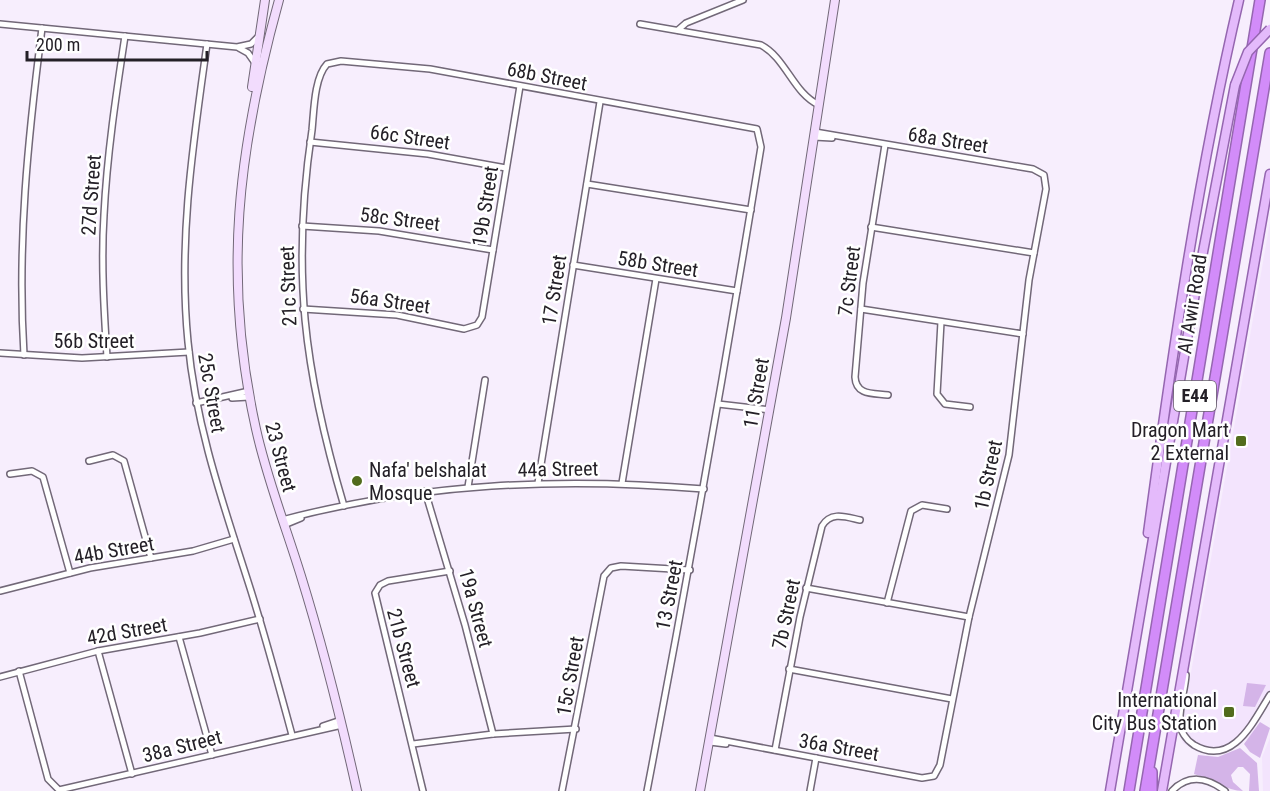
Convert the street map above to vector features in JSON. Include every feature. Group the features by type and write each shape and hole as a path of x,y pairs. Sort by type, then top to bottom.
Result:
{"highway":[{"name":"Al Awir Road","path":"1129,791 1260,0"},
{"name":"Al Awir Road","path":"1144,791 1270,53"},
{"path":"1150,759 1152,791"},
{"path":"1122,791 1133,768"}],"main road":[{"path":"1142,599 1163,416 1209,144 1239,0"},
{"path":"1110,791 1202,251 1235,85 1248,52 1270,30"},
{"path":"1162,791 1270,174"}],"street":[{"name":"23 Street","path":"265,0 239,200 237,258 239,313 249,394 263,460 315,622 342,722 357,791"},
{"name":"23 Street","path":"249,123 279,0"},
{"path":"678,30 686,23 743,0"},
{"name":"11 Street","path":"700,791 769,413 835,0"},
{"path":"0,24 237,47 250,44 260,35"},
{"path":"640,24 766,47 806,97 819,105"},
{"path":"24,355 21,274 22,210 30,115 42,28"},
{"name":"27d Street","path":"107,357 103,277 104,216 108,156 125,36"},
{"name":"25c Street","path":"207,44 185,221 185,302 189,352 196,403 215,484 260,619 292,735"},
{"path":"237,47 248,53 255,63"},
{"name":"68b Street","path":"327,64 336,61 385,64 749,126 759,133"},
{"name":"21c Street","path":"327,64 320,76 310,142 302,226 303,309 315,397 344,506"},
{"name":"19b Street","path":"473,328 482,317 520,86"},
{"name":"17 Street","path":"538,483 600,102"},
{"name":"13 Street","path":"648,791 704,489 761,147 759,133"},
{"name":"68a Street","path":"814,134 1033,169 1044,175"},
{"name":"66c Street","path":"310,142 400,150 506,168"},
{"name":"7c Street","path":"885,145 871,227 855,382 863,392 888,395"},
{"name":"1b Street","path":"933,776 940,765 969,617 1009,455 1034,253 1046,189 1044,175"},
{"path":"587,184 751,210"},
{"name":"58c Street","path":"302,226 398,233 493,250"},
{"path":"871,227 1034,253"},
{"name":"58b Street","path":"573,265 737,291"},
{"path":"622,483 656,279"},
{"name":"56a Street","path":"303,309 366,312 464,329 473,328"},
{"path":"861,309 1023,334"},
{"path":"942,322 937,394 945,404 970,407"},
{"name":"56b Street","path":"0,353 107,357 189,352"},
{"path":"468,487 485,380"},
{"path":"196,403 249,394"},
{"path":"718,404 769,413"},
{"path":"89,461 113,455 124,461 151,558"},
{"path":"9,474 32,471 43,477 70,573"},
{"name":"44a Street","path":"283,523 307,514 344,506 425,491 468,487 538,483 622,483 704,489"},
{"name":"19a Street","path":"425,491 450,571 493,734"},
{"path":"887,603 911,511 922,504 947,509"},
{"name":"7b Street","path":"775,750 806,588 824,522 836,516 860,520"},
{"name":"44b Street","path":"0,591 70,573 234,539"},
{"name":"15c Street","path":"562,791 576,729 603,581 611,568 626,566 690,570"},
{"name":"21b Street","path":"423,791 375,593 380,585 388,581 450,571"},
{"path":"806,588 969,617"},
{"name":"42d Street","path":"0,677 98,651 179,637 260,619"},
{"path":"179,637 212,755"},
{"path":"98,651 132,774"},
{"path":"1186,655 1180,723 1187,739 1197,747 1219,750 1239,741 1253,725 1270,695"},
{"path":"789,669 952,699"},
{"name":"38a Street","path":"18,671 48,779 55,789 66,790 342,722"},
{"path":"413,744 493,734 576,729"},
{"name":"36a Street","path":"710,740 922,777 933,776"},
{"path":"810,791 816,758"},
{"path":"1172,791 1182,782 1194,779 1207,781 1225,791"}],"shaded area":[{"path":"1270,222 1270,701 1251,735 1240,745 1218,754 1200,753 1183,743 1180,735"},
{"path":"1247,683 1266,685 1255,707 1243,706"},
{"path":"1260,722 1270,728 1260,758 1250,752 1244,744"},
{"path":"1270,738 1270,791 1263,791 1262,757"},
{"path":"1240,748 1257,763 1259,791 1249,791 1250,774 1243,767 1238,767 1231,775 1233,782 1243,791 1231,789 1194,774 1198,755 1218,757"}],"place":[{"name":"Dragon Mart 2 External","path":"1241,441"},
{"name":"Nafa' belshalat Mosque","path":"357,481"},
{"name":"International City Bus Station","path":"1229,712"}]}
